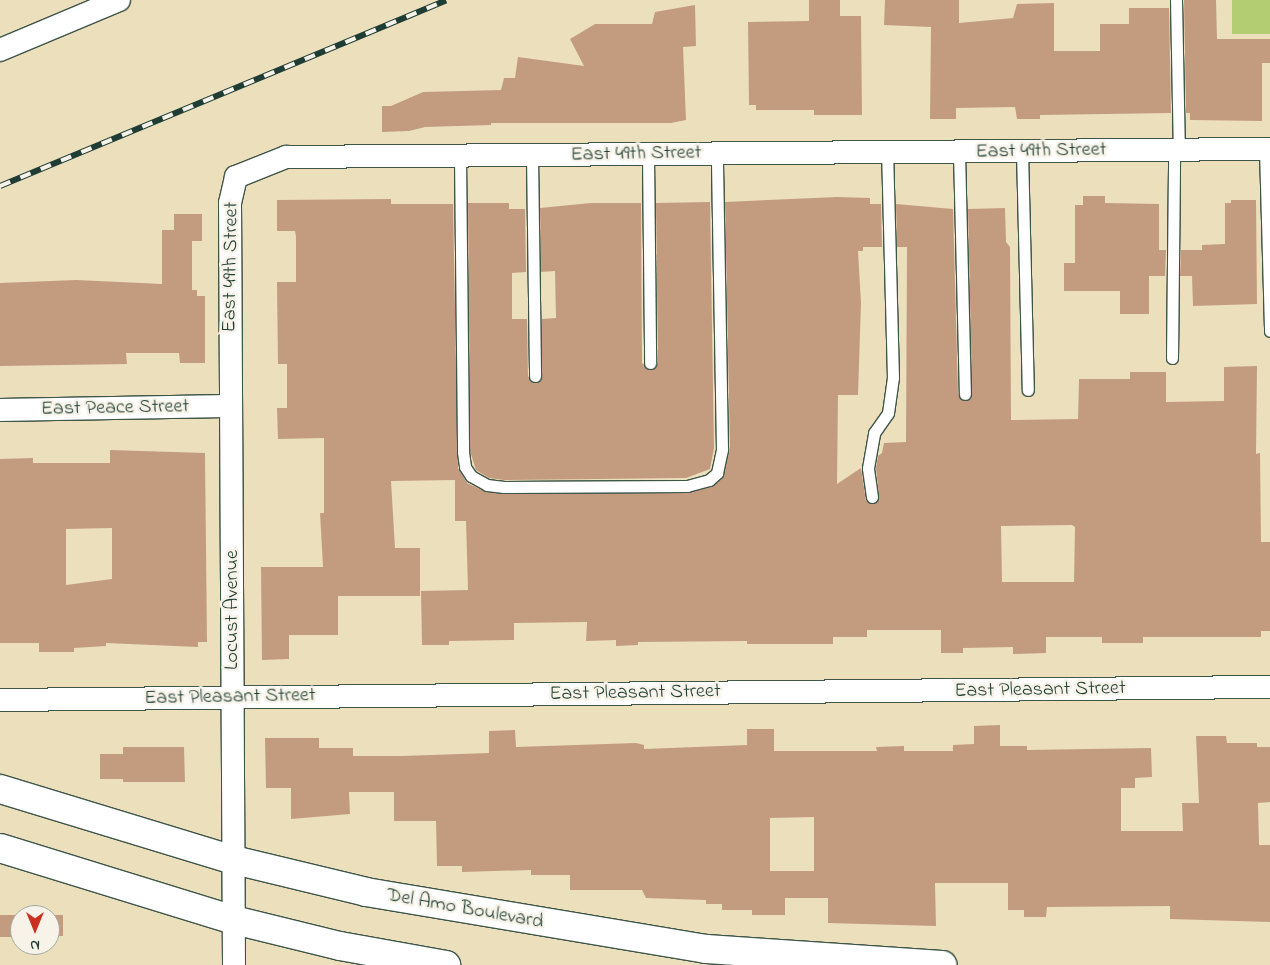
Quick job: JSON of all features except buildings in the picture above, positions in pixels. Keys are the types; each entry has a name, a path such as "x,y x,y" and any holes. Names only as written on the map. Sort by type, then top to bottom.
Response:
{"main road":[{"name":"Del Amo Boulevard","path":"0,789 234,860 366,892 706,949 942,965"},
{"path":"0,848 234,920 340,946 446,965"}],"street":[{"path":"0,50 119,0"},
{"name":"East 49th Street","path":"230,406 230,203 236,177 286,157 1267,149"},
{"name":"East Peace Street","path":"0,410 230,406"},
{"name":"Locust Avenue","path":"230,406 234,965"},
{"name":"East Pleasant Street","path":"0,700 1270,687"}],"lane":[{"path":"1172,358 1177,150 1176,0"},
{"path":"1267,149 1270,330"},
{"path":"1022,151 1028,390"},
{"path":"872,497 868,468 874,433 888,413 893,378 887,152"},
{"path":"959,152 965,394"},
{"path":"648,154 650,363"},
{"path":"460,156 463,452 465,467 471,476 487,485 504,487 687,486 709,480 717,473 722,449 717,154"},
{"path":"532,156 535,376"}],"green space":[{"path":"1232,0 1270,0 1270,34 1232,34"}],"railway":[{"path":"0,186 446,0"}]}
